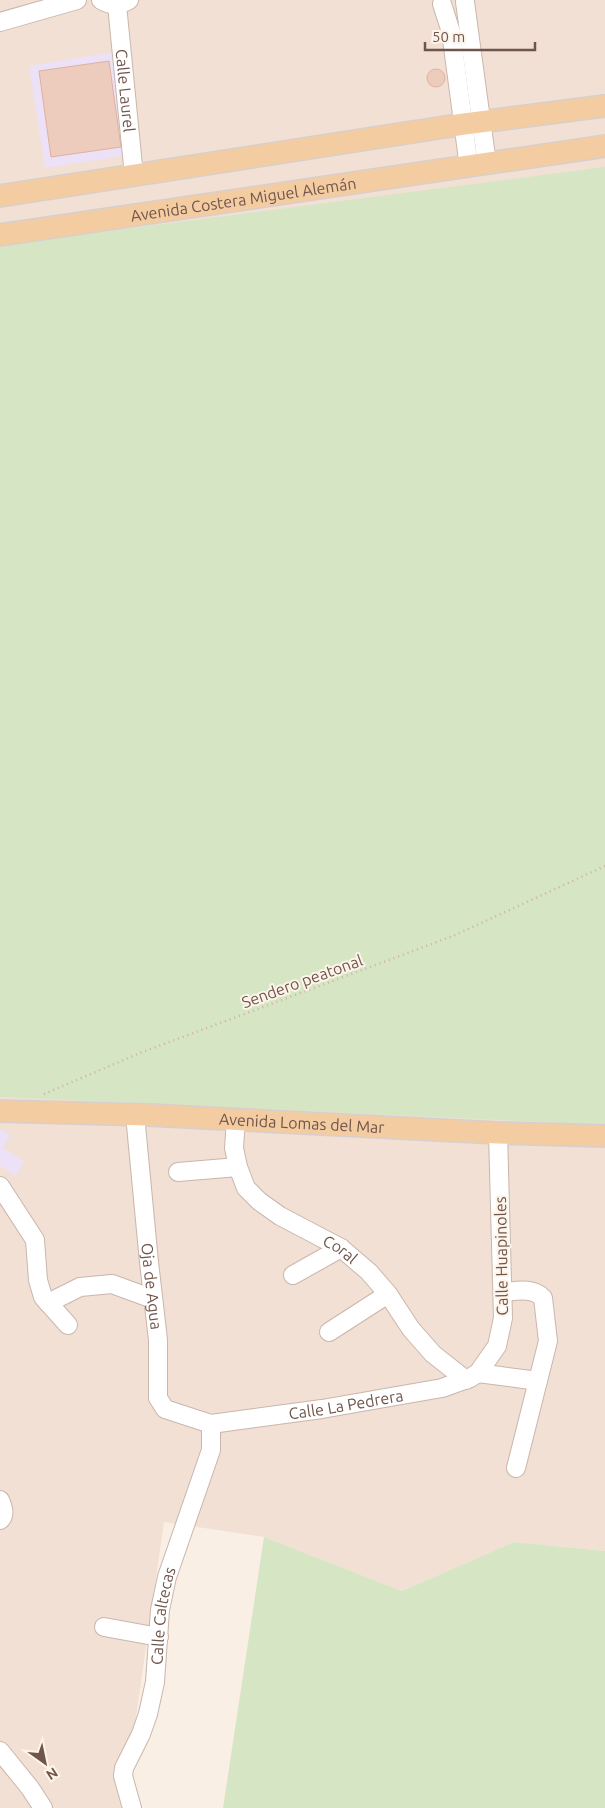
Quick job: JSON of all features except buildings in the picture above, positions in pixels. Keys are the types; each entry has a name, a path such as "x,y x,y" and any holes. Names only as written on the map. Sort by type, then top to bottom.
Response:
{"main road":[{"path":"0,196 472,124 605,106"},
{"name":"Avenida Costera Miguel Alemán","path":"0,235 605,146"},
{"name":"Avenida Lomas del Mar","path":"0,1111 236,1119 498,1133 605,1136"}],"street":[{"path":"0,22 77,0"},
{"path":"100,0 109,4 123,3"},
{"path":"438,2 458,5 466,1 472,124"},
{"path":"438,2 451,32 472,124 478,165"},
{"name":"Calle Laurel","path":"123,3 134,176"},
{"name":"Oja de Agua","path":"134,1115 158,1340 158,1398 165,1409 211,1424"},
{"name":"Coral","path":"236,1119 234,1148 238,1167 246,1188 259,1201 280,1216 341,1248 369,1272 388,1294 411,1329 433,1354 472,1376"},
{"name":"Calle Huapinoles","path":"472,1376 497,1346 503,1318 498,1133"},
{"path":"178,1172 238,1167"},
{"path":"0,1186 35,1240 38,1280 43,1297 68,1324"},
{"path":"293,1275 341,1248"},
{"path":"48,1303 80,1287 112,1284 153,1299"},
{"path":"502,1292 533,1291 539,1293 543,1298 548,1341 516,1468"},
{"path":"328,1332 388,1294"},
{"path":"472,1376 538,1381"},
{"name":"Calle La Pedrera","path":"211,1424 322,1409 442,1388 472,1376"},
{"name":"Calle Caltecas","path":"132,1808 123,1776 124,1768 141,1734 148,1714 155,1682 160,1610 167,1577 211,1450 211,1424"},
{"path":"0,1500 4,1507 0,1520"},
{"path":"104,1627 159,1637"},
{"path":"0,1750 43,1808"}],"path":[{"name":"Sendero peatonal","path":"40,1096 140,1053 454,936 605,866"}],"shaded area":[{"path":"0,0 605,0 605,1551 514,1542 402,1591 264,1537 164,1522 123,1808 0,1808"},
{"path":"113,52 129,155 45,168 29,66"},
{"path":"0,1129 11,1135 3,1148 24,1161 16,1176 0,1166"}],"green space":[{"path":"605,167 605,1125 0,1097 0,245"},
{"path":"264,1537 402,1591 514,1542 605,1551 605,1808 223,1808"}]}
